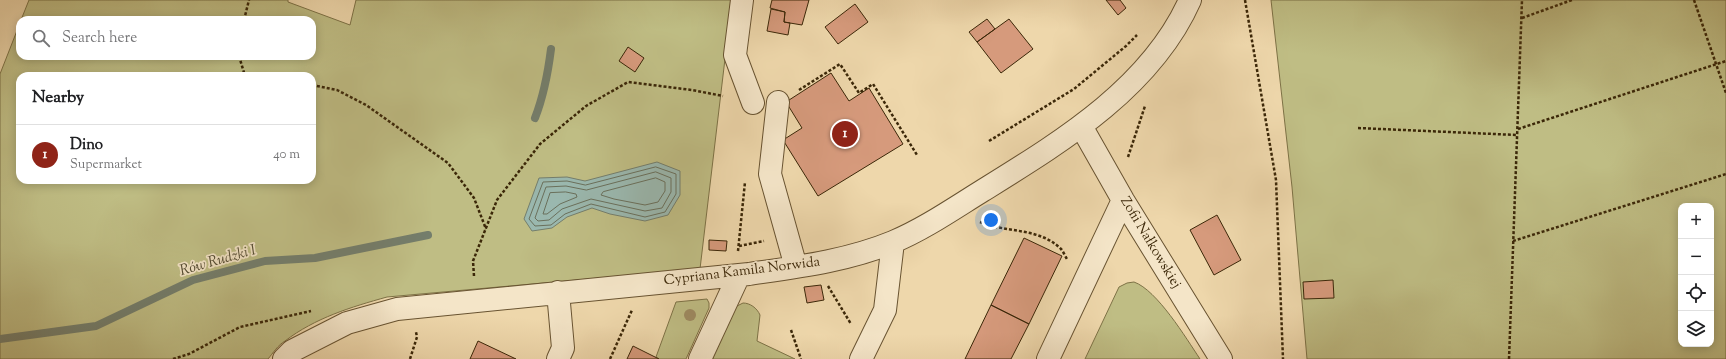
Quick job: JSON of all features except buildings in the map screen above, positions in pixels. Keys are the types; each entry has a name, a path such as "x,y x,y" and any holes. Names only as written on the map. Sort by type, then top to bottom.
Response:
{"street":[{"path":"742,0 735,55 753,103"},
{"name":"Cypriana Kamila Norwida","path":"284,359 292,351 347,322 397,309 739,275 796,267 852,256 893,242 934,221 1014,171 1081,126 1130,85 1159,53 1181,20 1190,0"},
{"path":"778,102 770,174 796,267"},
{"name":"Zofii Nałkowskiej","path":"1081,126 1123,200 1221,359"},
{"path":"1048,359 1123,200"},
{"path":"862,358 885,310 893,242"},
{"path":"700,359 739,275"},
{"path":"558,292 563,348 558,359"}],"path":[{"path":"245,16 249,0"},
{"path":"1245,0 1276,180 1283,359"},
{"path":"1509,359 1522,0"},
{"path":"1522,18 1572,0"},
{"path":"1694,0 1726,93"},
{"path":"989,140 1074,89 1126,46 1140,32"},
{"path":"240,60 244,72"},
{"path":"1518,129 1726,61"},
{"path":"778,102 840,64 858,93 873,84 917,155"},
{"path":"477,300 473,261 497,200 540,144 586,106 628,82 692,90 753,103"},
{"path":"316,86 336,90 366,105 448,163 474,198 486,228"},
{"path":"1110,177 1126,161 1147,100"},
{"path":"1358,128 1517,135"},
{"path":"1513,241 1726,174"},
{"path":"978,221 989,226 1026,232 1045,239 1061,249 1067,260"},
{"path":"739,246 767,241"},
{"path":"827,284 853,329 862,358"},
{"path":"610,359 633,308"},
{"path":"791,330 801,359"},
{"path":"410,359 417,337"}],"shaded area":[{"path":"29,0 288,0 288,2 350,25 356,0 732,0 700,269 387,297 347,309 309,326 282,343 268,359 0,359 0,74 16,33 16,60 316,60 316,16 23,16"},
{"path":"1271,0 1726,0 1726,359 1307,359 1292,187"},
{"path":"1134,282 1152,294 1161,304 1200,359 1085,359 1119,287 1127,283"},
{"path":"707,299 709,308 686,359 659,359 656,357 676,302"},
{"path":"743,303 753,306 760,315 757,341 795,359 713,359 711,355 733,308"}],"water":[{"path":"657,162 680,171 680,195 668,215 645,221 610,214 592,208 567,217 552,228 532,231 524,219 539,178 567,177 585,181"}],"waterway":[{"path":"535,118 545,84 551,49"},
{"name":"Rów Rudzki I","path":"0,339 96,326 193,280 265,261 315,258 428,235"}],"place":[{"name":"Dino","path":"845,134"}]}
